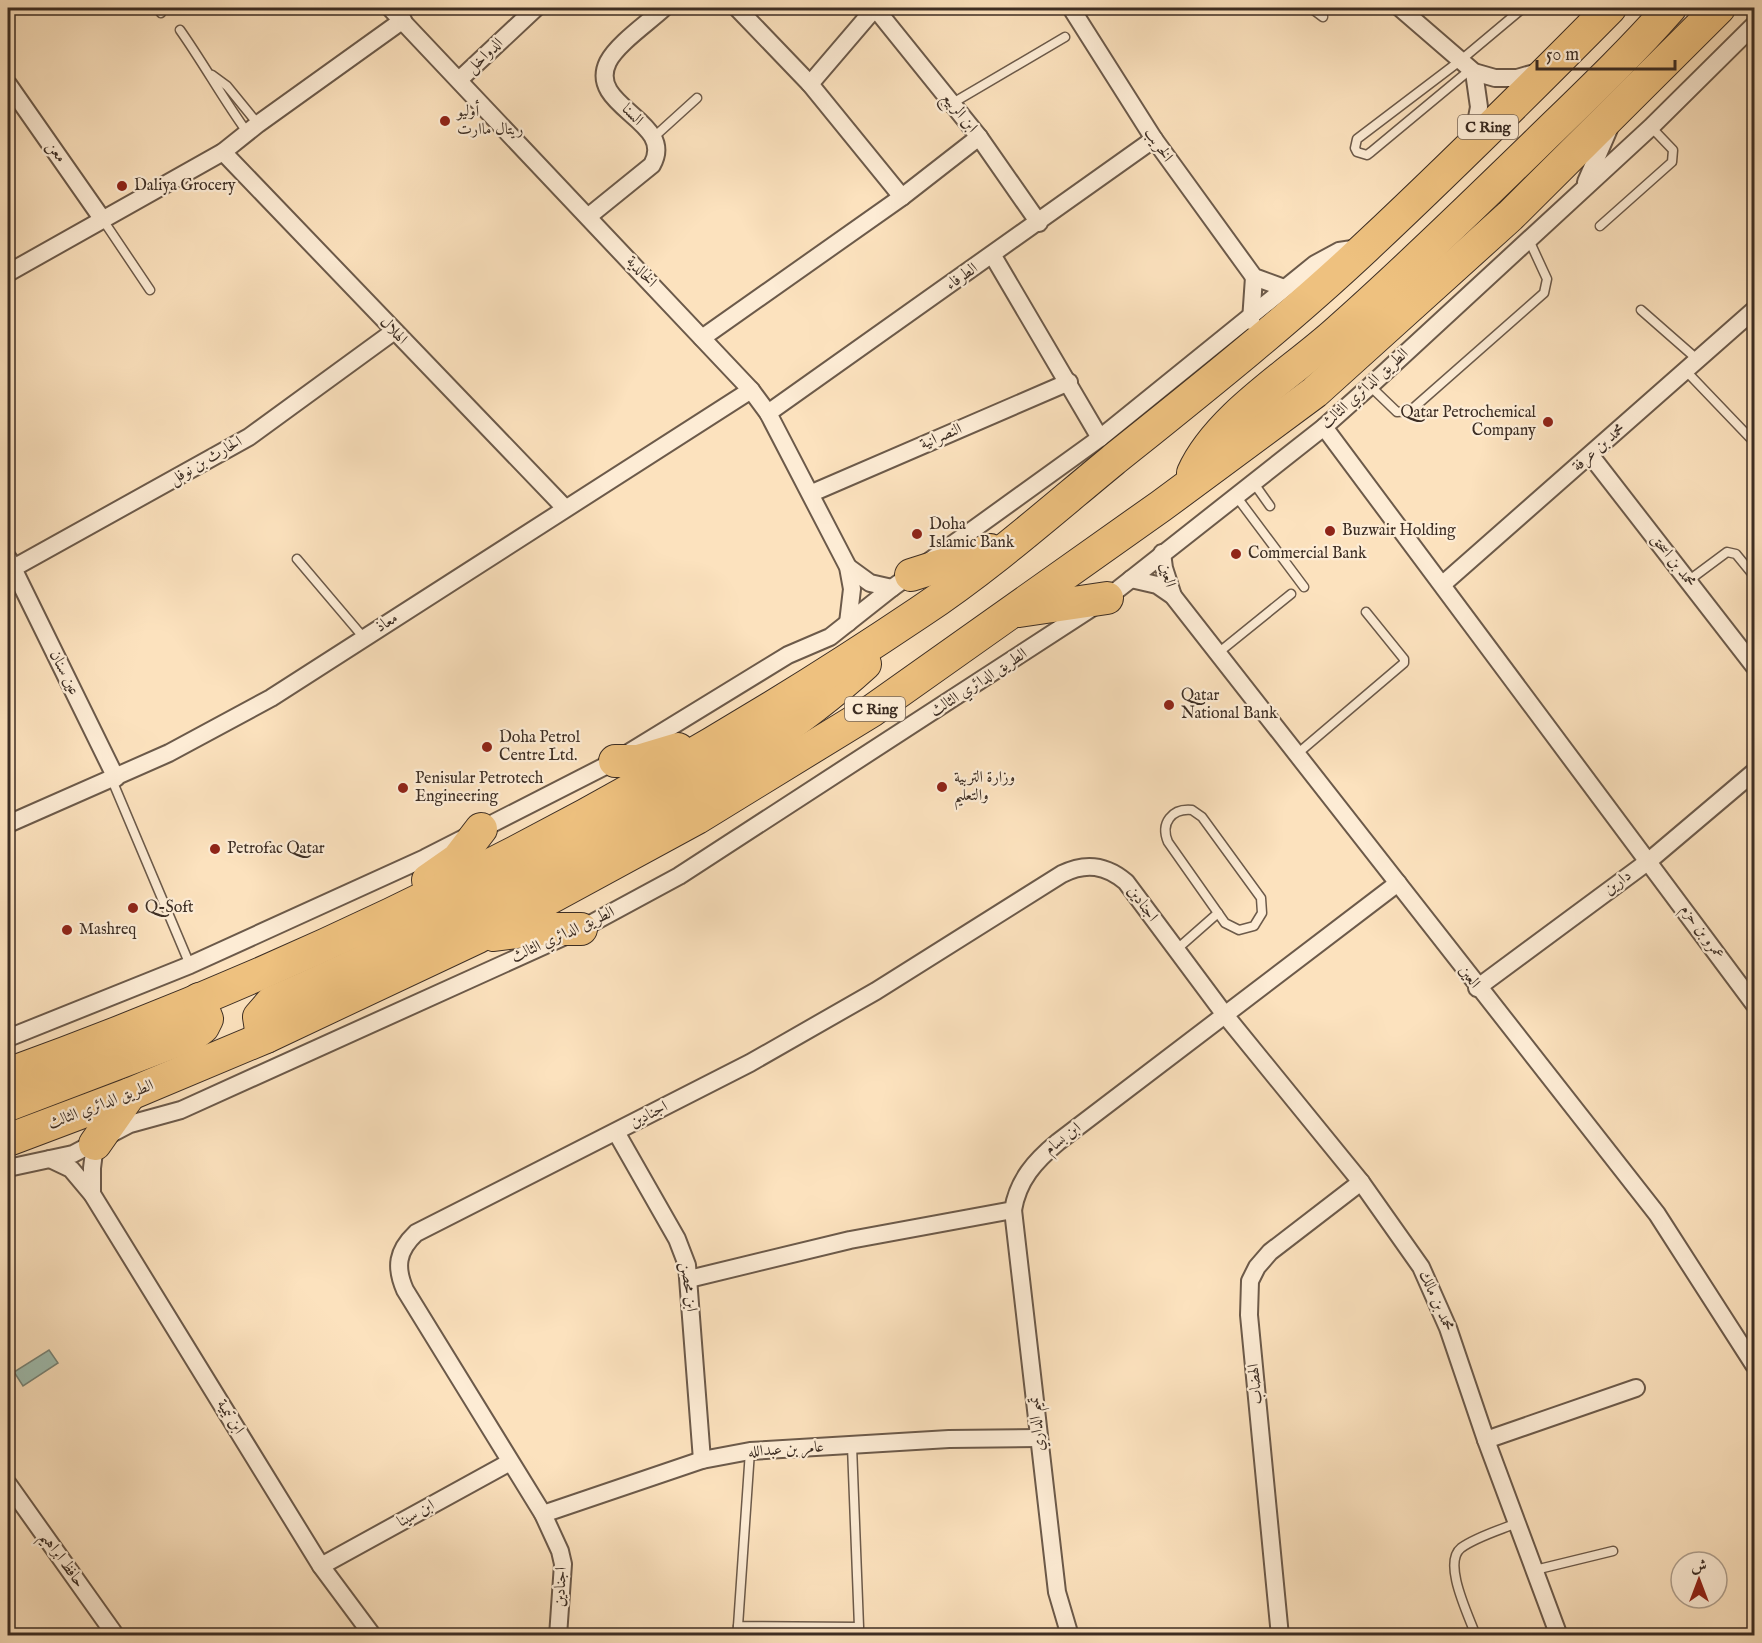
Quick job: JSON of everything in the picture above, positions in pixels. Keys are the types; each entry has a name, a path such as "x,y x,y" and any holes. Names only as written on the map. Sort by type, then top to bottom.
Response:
{"highway":[{"name":"C Ring","path":"8,1074 114,1036 380,921 586,817 727,733 923,611 1011,544 1247,352 1366,247 1610,8"},
{"path":"1188,485 1202,455 1223,429 1336,334 1423,254 1635,48 1670,8"},
{"name":"الطريق الدائري الثالث","path":"8,1140 130,1094 266,1037 478,937 697,818 873,710 1315,392 1510,216 1719,8"},
{"path":"902,582 1011,544"},
{"path":"1012,612 1119,588"},
{"path":"266,1037 261,1030 259,1017 272,1003 436,927 623,827 768,743 833,693 923,611"},
{"path":"615,761 650,759 727,733"},
{"path":"380,921 408,895 458,859 481,829"},
{"path":"478,937 541,929 581,929"},
{"path":"8,1105 194,1034 203,1027 207,1019 199,999"},
{"path":"95,1144 130,1094"}],"street":[{"name":"الخالدية","path":"390,8 751,390 768,413 812,493 848,567 852,589 848,623"},
{"name":"الدواخل","path":"459,80 536,8"},
{"name":"السنا","path":"589,216 652,165 658,149 654,137 610,93 605,74 612,56 664,8"},
{"path":"737,8 810,84 902,197"},
{"path":"810,84 875,8"},
{"name":"ابن الربيع","path":"875,8 979,137 1039,222"},
{"name":"الخريب","path":"1071,8 1154,139 1254,277"},
{"path":"1400,8 1469,67 1495,78 1517,78 1539,72 1558,61"},
{"path":"8,273 223,152 403,20"},
{"name":"الطريق الدائري الثالث","path":"8,1168 74,1154 130,1124 181,1110 249,1081 339,1037 581,929 680,876 757,828 1119,588 1324,427 1651,127 1755,25"},
{"path":"1469,67 1479,107 1472,142"},
{"name":"معن","path":"8,84 103,220"},
{"path":"1583,189 1616,113"},
{"path":"702,338 902,197 979,137"},
{"name":"الطرفاء","path":"768,413 993,256 1154,139"},
{"name":"الهلال","path":"223,152 393,332 565,508"},
{"path":"8,1038 190,965 425,858 615,761 788,656 830,637 1100,438 1284,288 1326,257 1339,251 1366,247"},
{"path":"993,256 1100,438"},
{"path":"1247,352 1254,277 1284,288"},
{"name":"محمد بن عرفة","path":"1443,584 1755,310"},
{"name":"الحارث بن نوفل","path":"9,566 249,436 393,332"},
{"name":"النصرانية","path":"812,493 1069,382"},
{"name":"معاذ","path":"8,824 114,779 221,727 751,390"},
{"path":"1324,427 1650,860"},
{"name":"محمد بن اسحق","path":"1591,456 1755,666"},
{"name":"العين","path":"1162,553 1173,596"},
{"name":"عين سنان","path":"9,566 114,779"},
{"path":"848,567 870,583 902,582"},
{"name":"العين","path":"1119,588 1158,585 1173,596 1398,883 1477,988 1657,1214 1755,1365"},
{"name":"دارين","path":"1477,988 1650,860 1755,772"},
{"name":"عمرو بن حزم","path":"1650,860 1755,1004"},
{"name":"اجنادين","path":"558,1635 563,1564 560,1551 543,1514 405,1290 398,1267 399,1254 416,1233 750,1063 843,1011 1072,869 1095,866 1117,874 1126,882 1225,1015"},
{"name":"ابن بسام","path":"1013,1210 1016,1193 1037,1159 1398,883"},
{"name":"محمد بن مالك","path":"1225,1015 1361,1182 1421,1267 1448,1328 1486,1440 1559,1635"},
{"name":"ابن محصن","path":"616,1132 677,1239 689,1279 702,1460"},
{"path":"93,1194 92,1168 95,1144"},
{"name":"ابن تيمية","path":"50,1159 71,1169 93,1194 321,1566 373,1635"},
{"name":"الهضاب","path":"1280,1635 1248,1315 1250,1281 1270,1252 1361,1182"},
{"path":"689,1279 850,1240 1013,1210"},
{"name":"تميم الداري","path":"1013,1210 1057,1592 1070,1635"},
{"path":"1486,1440 1636,1388"},
{"name":"عامر بن عبدالله","path":"543,1514 702,1460 750,1451 1039,1438"},
{"name":"ابن سينا","path":"321,1566 510,1462"},
{"name":"حافظ ابراهيم","path":"8,1484 116,1635"}],"lane":[{"path":"1311,8 1323,17"},
{"path":"1469,67 1357,139 1354,143 1357,153 1367,155 1371,152 1469,67 1523,8"},
{"path":"180,30 212,75 223,98 253,128"},
{"path":"951,104 1065,37"},
{"path":"212,75 226,86 253,128"},
{"path":"654,137 697,98"},
{"path":"1599,226 1672,162 1673,150 1651,127"},
{"path":"103,220 150,290"},
{"path":"1370,386 1394,410 1406,413 1540,296 1546,289 1547,279 1529,240"},
{"path":"1641,310 1692,365 1755,442"},
{"path":"1253,482 1270,506"},
{"path":"1236,495 1304,587"},
{"path":"1688,581 1727,552 1736,554 1755,576"},
{"path":"297,559 364,638"},
{"path":"1218,653 1291,594"},
{"path":"1297,754 1404,663 1404,659 1366,612"},
{"path":"114,779 190,965"},
{"path":"1192,810 1202,817 1261,898 1263,906 1259,921 1247,929 1232,927 1218,913 1165,836 1166,824 1179,811 1192,810"},
{"path":"1176,950 1218,913"},
{"path":"750,1451 737,1631 859,1631 852,1446"},
{"path":"1476,1635 1454,1573 1453,1559 1461,1548 1517,1523"},
{"path":"1535,1570 1613,1551"}],"shaded area":[{"path":"49,1350 58,1363 23,1386 14,1372"}],"place":[{"name":"أوليو ريتال ماارت","path":"445,121"},
{"name":"Daliya Grocery","path":"122,186"},
{"name":"Qatar Petrochemical Company","path":"1548,422"},
{"name":"Buzwair Holding","path":"1330,531"},
{"name":"Doha Islamic Bank","path":"917,534"},
{"name":"Commercial Bank","path":"1236,554"},
{"name":"Qatar National Bank","path":"1169,705"},
{"name":"Doha Petrol Centre Ltd.","path":"487,747"},
{"name":"وزارة التربية والتعليم","path":"942,787"},
{"name":"Penisular Petrotech Engineering","path":"403,788"},
{"name":"Petrofac Qatar","path":"215,849"},
{"name":"Q-Soft","path":"133,908"},
{"name":"Mashreq","path":"67,930"}]}
